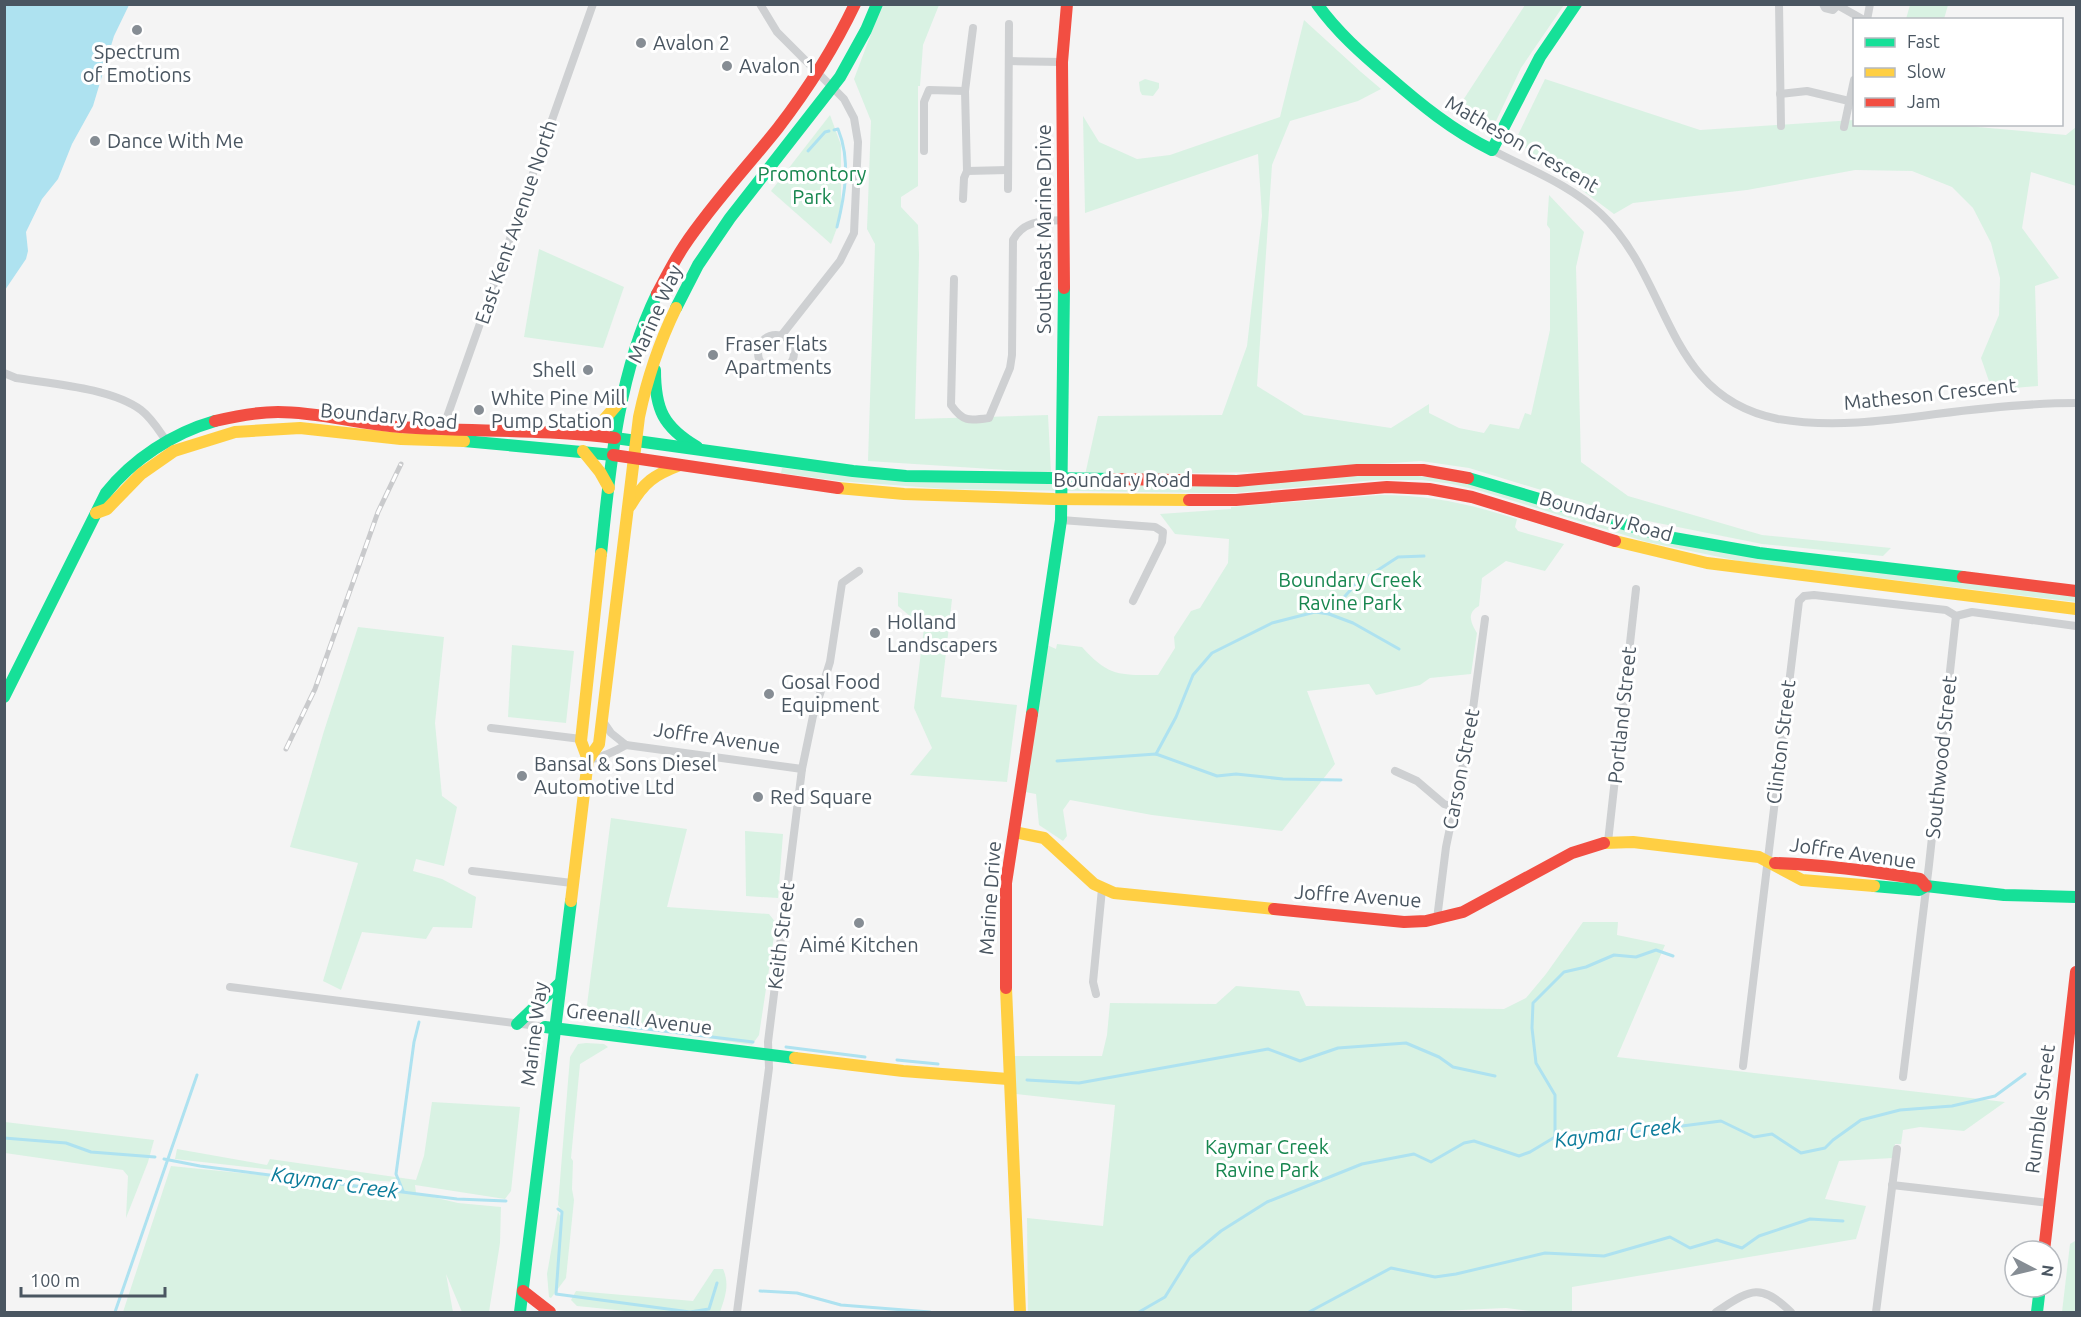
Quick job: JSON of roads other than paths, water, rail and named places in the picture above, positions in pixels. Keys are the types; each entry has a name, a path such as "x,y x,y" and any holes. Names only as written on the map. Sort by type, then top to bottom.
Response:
{"main road":[{"name":"Marine Way","path":"520,1312 550,1028 560,983 588,760 581,739 609,488 621,400 632,357 657,292 678,255 706,214 765,144 829,56 855,4"},
{"name":"Marine Way","path":"588,760 599,744 642,399 666,329 698,265 746,196 832,88 866,30 877,4"},
{"name":"Southeast Marine Drive","path":"1063,454 1062,62 1067,4"},
{"name":"Matheson Crescent","path":"1317,4 1333,26 1437,119 1492,150"},
{"path":"1492,150 1545,49 1561,22 1576,4"},
{"path":"655,361 654,387 658,406 664,419 680,438 707,452"},
{"path":"577,433 602,422 621,400"},
{"name":"Boundary Road","path":"4,697 96,513 98,504 126,471 166,441 200,426 258,413 300,414 682,464 854,490 953,497 1236,500 1387,487 1429,489 1472,497 1632,546 1707,564 2076,609"},
{"name":"Boundary Road","path":"96,513 107,509 141,474 174,451 235,432 300,428 401,439 517,429 577,433 886,475 1237,481 1357,470 1423,470 1476,479 1668,537 1759,553 2076,591"},
{"path":"583,451 600,472 609,488"},
{"name":"Marine Drive","path":"1020,1312 1008,1078 1006,883 1062,514 1063,454"},
{"path":"626,513 641,486 655,475 682,464"},
{"name":"Joffre Avenue","path":"1014,832 1044,838 1102,889 1128,895 1404,922 1437,919 1463,912 1572,853 1608,842 1634,842 1759,857 1802,880 1907,890 1919,890 1926,886 2004,895 2076,897"},
{"name":"Rumble Street","path":"2045,1239 2076,972"},
{"path":"517,1024 560,983"},
{"name":"Greenall Avenue","path":"550,1028 903,1071 1008,1078"},
{"path":"523,1291 550,1312"}],"street":[{"name":"East Kent Avenue North","path":"442,434 592,4"},
{"path":"760,4 777,32 844,99 854,118 858,142 854,232 840,261 782,336"},
{"path":"1779,4 1781,126"},
{"path":"1823,4 1826,8 1833,10 1839,5 1862,18"},
{"path":"1008,189 1009,24"},
{"path":"963,199 964,178 967,171 965,91 973,28"},
{"path":"1010,61 1062,62"},
{"path":"1844,127 1853,84"},
{"path":"924,151 924,102 929,90 965,91"},
{"path":"1780,94 1808,91 1849,101"},
{"name":"Matheson Crescent","path":"1492,150 1560,186 1601,214 1632,254 1682,351 1695,370 1719,394 1749,411 1798,421 1865,423 1997,406 2076,403"},
{"path":"967,171 1008,170"},
{"path":"954,279 951,405 958,416 969,421 988,418 1010,368 1012,355 1013,240 1018,231 1034,222 1064,220"},
{"path":"770,336 782,336 791,343 792,361 784,369 772,371 766,369 759,360 759,348 770,336"},
{"path":"4,373 16,378 106,394 126,401 142,411 174,451"},
{"path":"1062,514 1155,527 1161,530 1164,534 1162,542 1133,601"},
{"name":"Keith Street","path":"737,1312 769,1068 769,1033 802,770 813,716 830,662 842,583 859,571"},
{"name":"Portland Street","path":"1608,842 1636,589"},
{"name":"Clinton Street","path":"1743,1066 1770,861 1797,607 1801,598 1814,595 1948,611 1956,616"},
{"path":"1956,616 1972,612 2076,626"},
{"name":"Southwood Street","path":"1903,1077 1956,616"},
{"name":"Carson Street","path":"1437,919 1453,807 1470,731 1485,618"},
{"name":"Joffre Avenue","path":"602,719 611,733 626,745 802,770"},
{"path":"491,728 581,739"},
{"name":"Joffre Avenue","path":"588,760 604,757 626,745"},
{"path":"1395,771 1417,781 1444,804 1453,807"},
{"path":"472,871 573,883"},
{"path":"1096,994 1093,981 1102,889"},
{"name":"Greenall Avenue","path":"230,987 550,1028"},
{"path":"1876,1312 1897,1149"},
{"path":"1892,1185 2049,1203"},
{"path":"1716,1312 1743,1294 1754,1292 1772,1296 1791,1312"}],"water":[{"path":"5,4 129,5 114,36 93,106 72,144 58,179 42,199 26,232 28,251 26,259 5,290"}],"waterway":[{"path":"834,130 838,129 846,165 837,227"},
{"path":"808,151 825,132 829,131"},
{"path":"1329,614 1355,585 1398,557 1424,556"},
{"path":"1156,754 1176,717 1193,675 1212,653 1272,623 1315,612 1329,614 1353,623 1399,649"},
{"path":"1057,761 1156,754 1217,776 1236,774 1283,779 1341,780"},
{"path":"1555,1137 1555,1095 1536,1063 1532,1028 1533,1003 1564,972 1586,967 1614,955 1636,957 1656,950 1673,956"},
{"path":"584,1017 622,1026 753,1042"},
{"path":"403,1191 396,1174 414,1042 419,1022"},
{"path":"1027,1080 1079,1083 1268,1049 1300,1061 1338,1048 1406,1043 1439,1057 1453,1067 1495,1076"},
{"path":"786,1047 865,1057"},
{"path":"897,1060 938,1064"},
{"name":"Kaymar Creek","path":"1139,1312 1165,1297 1190,1257 1221,1231 1267,1202 1362,1164 1414,1154 1431,1162 1464,1143 1474,1141 1519,1156 1555,1137 1586,1132 1598,1134 1621,1128 1635,1132 1721,1121 1754,1137 1772,1134 1801,1153 1825,1148 1861,1120 1900,1110 1952,1106 1995,1096 2025,1074"},
{"path":"115,1312 197,1075"},
{"name":"Kaymar Creek","path":"4,1138 66,1143 91,1152 155,1157"},
{"name":"Kaymar Creek","path":"164,1159 200,1166 457,1199 506,1201"},
{"name":"Kaymar Creek","path":"558,1209 562,1212 556,1294 690,1312 709,1309 717,1283"},
{"path":"1309,1312 1391,1268 1435,1277 1545,1253 1604,1256 1670,1237 1690,1248 1717,1240 1742,1248 1759,1236 1810,1219 1843,1221"},
{"name":"Kaymar Creek","path":"760,1291 797,1293 841,1305 930,1312"}],"railway":[{"path":"286,749 315,689 378,512 401,464"}],"place":[{"name":"Spectrum of Emotions","path":"137,30"},
{"name":"Avalon 2","path":"641,43"},
{"name":"Avalon 1","path":"727,66"},
{"name":"Dance With Me","path":"95,141"},
{"name":"Fraser Flats Apartments","path":"713,355"},
{"name":"Shell","path":"588,370"},
{"name":"White Pine Mill Pump Station","path":"479,410"},
{"name":"Holland Landscapers","path":"875,633"},
{"name":"Gosal Food Equipment","path":"769,694"},
{"name":"Bansal & Sons Diesel Automotive Ltd","path":"522,776"},
{"name":"Red Square","path":"758,797"},
{"name":"Aimé Kitchen","path":"859,923"}],"park label":[{"name":"Promontory Park","path":"812,186"},
{"name":"Boundary Creek Ravine Park","path":"1350,592"},
{"name":"Kaymar Creek Ravine Park","path":"1267,1158"}]}
